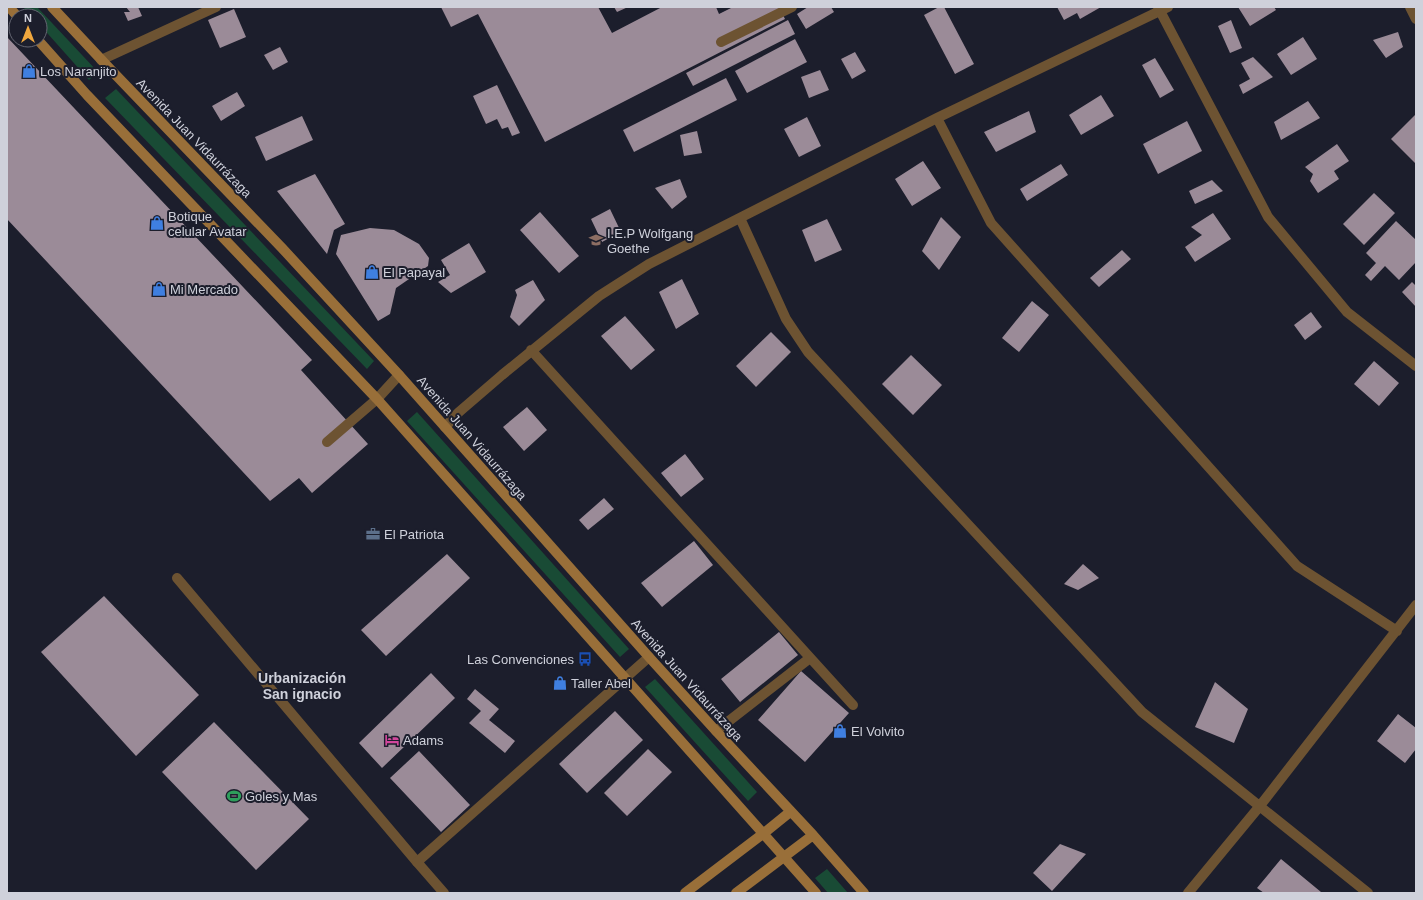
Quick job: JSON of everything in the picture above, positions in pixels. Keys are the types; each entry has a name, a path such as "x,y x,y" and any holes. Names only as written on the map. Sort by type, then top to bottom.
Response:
{"main road":[{"name":"Avenida Juan Vidaurrázaga","path":"52,7 282,248 399,374 716,732 813,835 864,893"},
{"path":"45,48 87,95 377,399 816,893"},
{"path":"685,893 790,812"},
{"path":"736,893 813,835"}],"street":[{"path":"101,60 216,7"},
{"path":"721,42 792,7"},
{"path":"1410,7 1416,20"},
{"path":"445,427 458,412 598,296 649,264 937,118 1162,8 1268,217 1347,312 1416,366"},
{"path":"937,118 991,223 1297,566 1396,631"},
{"path":"740,218 786,319 808,352 1142,712 1368,893"},
{"path":"531,350 853,705"},
{"path":"327,442 377,399 399,374"},
{"path":"177,578 444,893"},
{"path":"1188,893 1259,807 1416,605"},
{"path":"417,862 649,656"},
{"path":"716,732 810,658"}],"green space":[{"path":"23,7 38,8 24,8"},
{"path":"48,19 98,72 89,80 48,34"},
{"path":"116,89 374,361 367,369 105,98"},
{"path":"417,412 629,649 620,657 407,421"},
{"path":"655,679 757,792 748,801 645,687"},
{"path":"827,869 848,893 828,893 815,878"}],"building":[{"path":"126,7 138,7 142,16 128,21 124,12 130,12"},
{"path":"441,7 598,7 612,33 662,7 716,7 719,14 733,7 779,7 785,19 545,142 478,14 451,27"},
{"path":"614,7 628,7 617,12"},
{"path":"808,7 831,7 834,12 806,29 797,14"},
{"path":"939,7 944,7 974,64 955,74 924,15"},
{"path":"1057,7 1101,7 1080,19 1077,13 1064,20"},
{"path":"1238,7 1274,7 1276,10 1250,26"},
{"path":"234,9 246,37 220,48 208,20"},
{"path":"788,20 795,34 693,86 686,73"},
{"path":"1231,20 1242,48 1230,53 1218,26"},
{"path":"1398,32 1403,47 1386,58 1373,40"},
{"name":"Mi Mercado","path":"7,37 8,48 17,48 312,360 301,370 368,444 312,493 299,478 270,501 7,219"},
{"path":"1303,37 1317,59 1291,75 1277,54"},
{"path":"795,39 807,62 747,93 735,71"},
{"path":"280,47 288,62 273,70 264,55"},
{"path":"855,52 866,71 852,79 841,59"},
{"path":"1253,57 1273,77 1243,94 1239,85 1250,79 1241,63"},
{"path":"1155,58 1174,90 1160,98 1142,65"},
{"path":"820,70 829,90 809,98 801,77"},
{"path":"726,78 737,100 634,152 623,130"},
{"path":"497,85 520,133 512,136 508,127 502,129 497,119 486,124 473,96"},
{"path":"237,92 245,106 221,121 212,106"},
{"path":"1101,95 1114,116 1081,135 1069,115"},
{"path":"1308,101 1320,118 1281,140 1274,122"},
{"path":"1029,111 1036,132 996,152 984,132"},
{"path":"1416,114 1416,162 1415,163 1391,139"},
{"path":"302,116 313,140 266,161 255,137"},
{"path":"807,117 821,146 799,157 784,129"},
{"path":"1187,121 1202,151 1158,174 1143,144"},
{"path":"697,131 702,153 684,156 680,135"},
{"path":"1337,144 1349,161 1334,171 1339,179 1318,193 1310,181 1313,174 1305,167"},
{"path":"923,161 941,188 912,206 895,179"},
{"path":"1061,164 1068,175 1027,201 1020,189"},
{"path":"315,174 345,224 334,230 327,254 277,191"},
{"path":"680,179 687,197 672,209 655,188"},
{"path":"1212,180 1223,191 1195,204 1189,191"},
{"path":"1374,193 1395,213 1364,245 1343,224"},
{"path":"610,209 621,232 602,242 591,219"},
{"path":"540,212 579,256 559,273 520,230"},
{"path":"1213,213 1231,239 1195,262 1185,247 1202,235 1191,227"},
{"path":"941,217 961,237 939,270 922,251"},
{"path":"827,219 842,250 815,262 802,230"},
{"path":"1396,221 1416,240 1416,262 1399,280 1385,266 1371,281 1365,275 1376,263 1366,253"},
{"path":"370,228 394,230 419,244 429,258 428,266 396,288 390,314 378,321 336,254 341,235"},
{"path":"469,243 486,272 451,293 438,282 450,275 441,260"},
{"path":"1122,250 1131,259 1099,287 1090,278"},
{"path":"682,279 699,314 676,329 659,292"},
{"path":"533,280 545,300 519,326 510,317 517,295 515,290"},
{"path":"1412,282 1416,286 1416,307 1402,292"},
{"path":"1032,301 1049,315 1019,352 1002,338"},
{"path":"1311,312 1322,327 1305,340 1294,325"},
{"path":"625,316 655,350 631,370 601,336"},
{"path":"771,332 791,352 756,387 736,366"},
{"path":"911,355 942,385 913,415 882,384"},
{"path":"1374,361 1399,383 1379,406 1354,384"},
{"path":"527,407 547,430 524,451 503,427"},
{"path":"685,454 704,479 681,497 661,473"},
{"path":"604,498 614,509 588,530 579,520"},
{"path":"694,541 713,565 662,607 641,583"},
{"path":"447,554 470,578 386,656 361,630"},
{"path":"1083,564 1099,578 1078,590 1064,584"},
{"path":"104,596 199,695 136,756 41,652"},
{"path":"779,632 798,655 740,702 721,679"},
{"path":"801,671 849,713 805,762 758,720"},
{"path":"431,673 455,698 382,768 359,743"},
{"path":"1215,682 1248,709 1234,743 1195,727"},
{"path":"475,689 499,709 489,720 515,741 505,753 469,723 481,711 467,699"},
{"path":"615,711 643,740 587,793 559,764"},
{"path":"1398,714 1416,728 1416,749 1405,763 1377,741"},
{"path":"214,722 309,819 256,870 162,772"},
{"path":"648,749 672,772 627,816 604,793"},
{"path":"419,751 470,805 441,832 390,778"},
{"path":"1060,844 1086,854 1052,891 1033,873"},
{"path":"1281,859 1321,892 1264,893 1257,888"}],"place":[{"name":"Los Naranjito","path":"29,71"},
{"name":"Botique celular Avatar","path":"157,223"},
{"name":"I.E.P Wolfgang Goethe","path":"596,240"},
{"name":"El Papayal","path":"372,272"},
{"name":"Mi Mercado","path":"159,289"},
{"name":"El Patriota","path":"373,534"},
{"name":"Las Convenciones","path":"585,659"},
{"name":"Taller Abel","path":"560,683"},
{"name":"El Volvito","path":"840,731"},
{"name":"Adams","path":"392,740"},
{"name":"Goles y Mas","path":"234,796"}],"district":[{"name":"Urbanización San ignacio","path":"302,686"}]}
